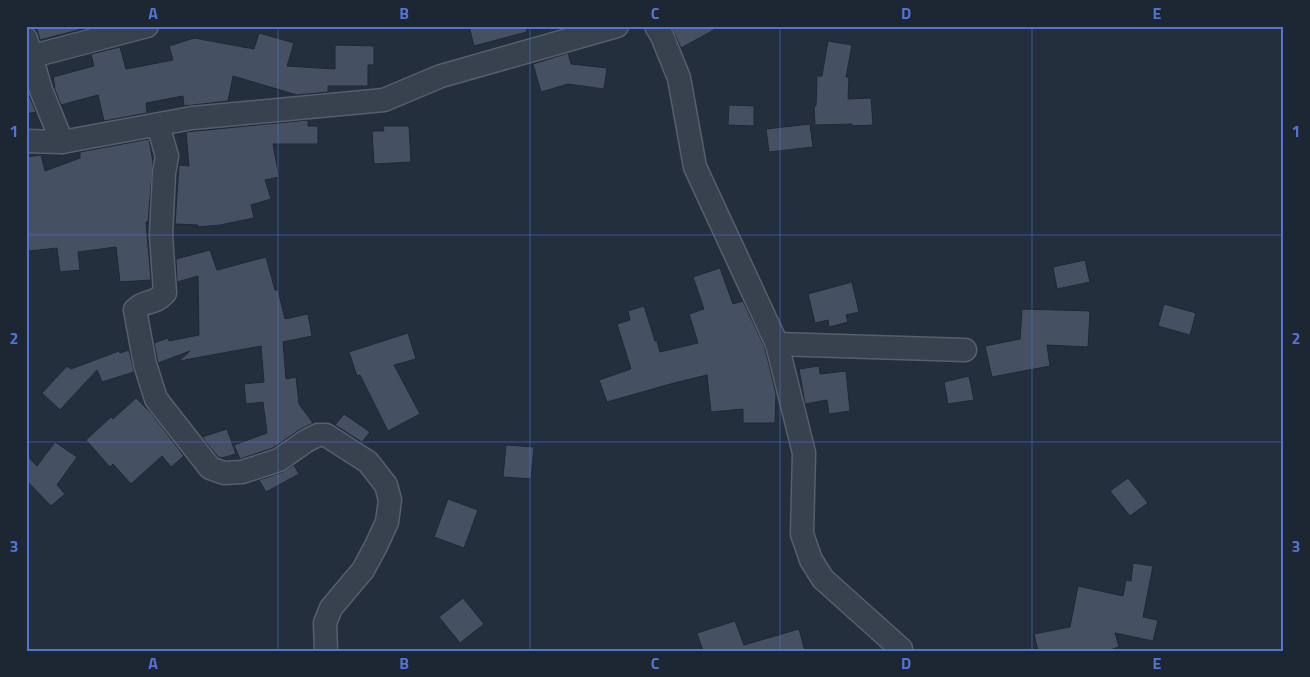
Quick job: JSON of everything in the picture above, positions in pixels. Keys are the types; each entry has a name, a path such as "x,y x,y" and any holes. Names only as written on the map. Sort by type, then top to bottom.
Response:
{"street":[{"path":"62,142 41,90 29,48 147,26"},
{"path":"26,140 62,142 192,118 384,100 441,76 617,26"},
{"path":"656,26 679,78 695,167 776,344 804,453 802,534 811,560 823,579 900,650"},
{"path":"158,125 167,156 164,174 161,235 164,293 157,301 140,305 135,310 145,364 156,399 210,468 224,473 242,472 279,460 306,441 326,435 368,462 386,485 390,500 387,522 363,570 331,608 325,623 326,651"},
{"path":"776,344 966,350"}],"building":[{"path":"36,26 94,26 40,40"},
{"path":"469,26 526,26 527,32 474,46"},
{"path":"671,26 721,26 681,48"},
{"path":"259,33 294,43 287,66 335,69 335,45 374,46 374,65 368,65 368,86 328,86 328,92 297,95 233,76 228,101 184,106 183,96 146,103 147,113 104,121 98,95 61,105 54,87 53,77 94,66 91,54 120,47 126,69 173,60 169,46 194,38 254,49"},
{"path":"828,41 852,45 846,77 849,77 848,99 871,98 873,125 815,125 814,106 816,106 817,76 822,76"},
{"path":"568,53 571,64 607,68 604,89 568,84 541,92 533,64"},
{"path":"26,93 28,93 36,112 26,114"},
{"path":"729,105 754,106 754,126 728,125"},
{"path":"308,120 308,126 318,126 318,144 273,144 279,177 265,180 271,199 251,205 254,218 220,225 198,227 198,225 175,224 179,165 189,166 186,132"},
{"path":"810,124 813,147 769,152 766,129"},
{"path":"383,126 409,126 411,162 374,164 372,131 384,131"},
{"path":"149,139 153,162 148,222 146,222 151,280 120,282 116,247 78,252 80,270 60,272 57,248 29,251 26,216 26,157 41,155 45,171 80,158 80,152"},
{"path":"210,250 217,270 266,257 275,290 278,290 285,319 308,314 312,336 283,342 286,379 296,377 299,404 313,423 273,448 240,459 234,445 267,433 263,402 246,404 244,384 264,382 261,346 179,361 190,351 158,363 154,343 168,338 169,341 199,335 198,276 177,282 176,259"},
{"path":"1085,260 1090,282 1057,289 1053,267"},
{"path":"720,268 733,304 743,301 765,348 776,394 775,423 743,423 743,409 711,412 707,375 607,402 599,380 631,369 617,324 630,320 628,311 644,306 660,352 698,343 689,314 704,309 693,277"},
{"path":"852,282 859,312 846,315 848,322 829,327 828,320 815,323 808,294"},
{"path":"1164,304 1196,313 1190,335 1158,326"},
{"path":"1022,309 1090,311 1088,347 1047,345 1050,366 992,377 985,346 1020,339"},
{"path":"408,333 416,359 394,365 420,414 388,431 360,375 357,376 349,352"},
{"path":"129,350 134,372 102,382 97,370 60,410 42,393 67,366 71,369 119,351 120,353"},
{"path":"819,366 820,374 846,371 850,411 829,414 827,400 805,404 799,369"},
{"path":"969,376 974,400 948,404 944,382"},
{"path":"136,398 151,413 184,456 171,467 162,456 131,484 113,464 110,467 86,440 111,417 113,419"},
{"path":"344,414 370,432 362,442 335,425"},
{"path":"227,429 236,454 222,458 218,457 202,437"},
{"path":"55,442 77,457 57,485 65,494 51,506 26,480 26,455 37,466"},
{"path":"506,445 534,447 531,479 503,477"},
{"path":"294,465 299,474 266,492 259,480 283,472"},
{"path":"1128,478 1148,503 1130,516 1110,491"},
{"path":"448,499 478,510 464,548 434,537"},
{"path":"1133,563 1153,566 1143,617 1158,620 1153,641 1115,633 1119,647 1107,651 1038,651 1034,634 1070,627 1078,586 1123,596 1126,580 1131,581"},
{"path":"463,598 484,624 460,643 439,617"},
{"path":"735,621 744,645 799,629 805,651 703,651 697,633"}]}
